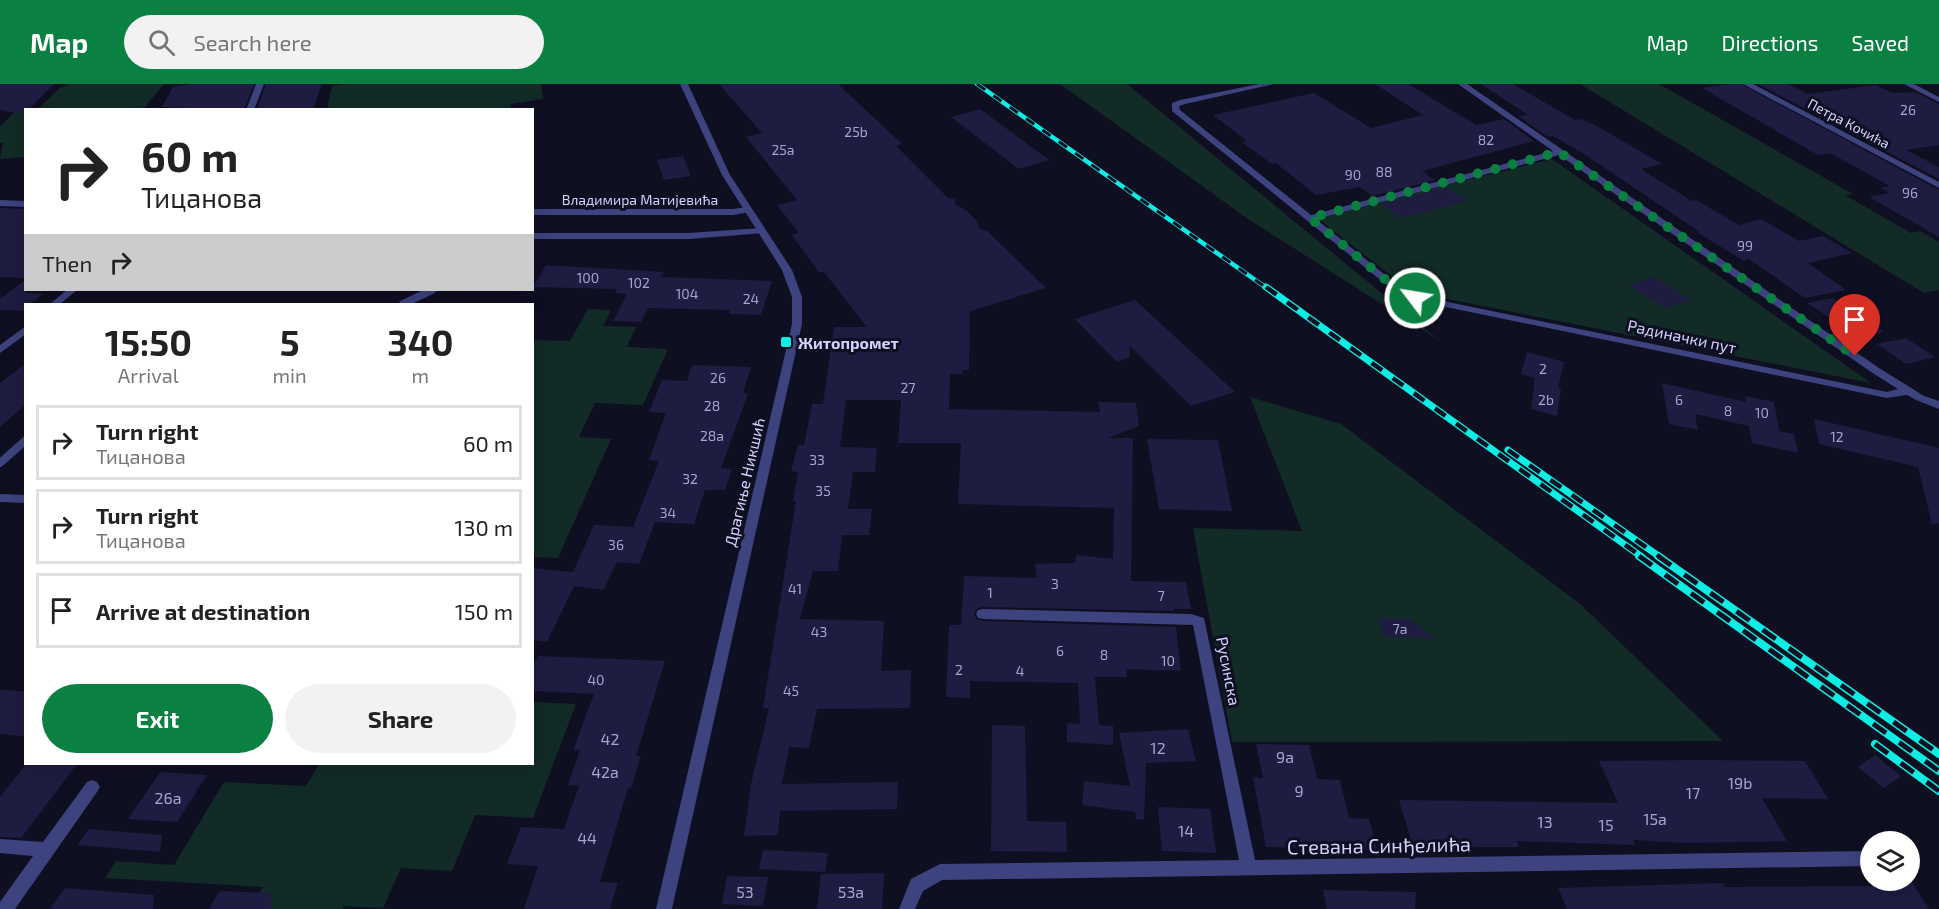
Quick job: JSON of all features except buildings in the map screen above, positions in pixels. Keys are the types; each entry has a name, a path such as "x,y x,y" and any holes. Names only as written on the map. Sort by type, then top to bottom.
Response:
{"street":[{"path":"251,108 260,84"},
{"name":"Драгиње Никшић","path":"664,909 797,324 797,297 787,270 726,175 684,84"},
{"name":"Радиначки пут","path":"1270,84 1175,105 1176,111 1397,289 1415,298 1887,395 1908,391 1939,405"},
{"path":"1462,84 1908,391"},
{"name":"Петра Кочића","path":"1747,84 1939,185"},
{"path":"1908,84 1939,99"},
{"path":"1310,218 1559,152"},
{"path":"0,203 24,204"},
{"name":"Владимира Матијевића","path":"534,212 733,213 747,210"},
{"path":"534,236 689,236 761,231"},
{"path":"56,303 71,291"},
{"path":"0,350 24,331"},
{"name":"Русинска","path":"983,614 1191,619 1199,622 1249,868"},
{"path":"5,909 92,787"},
{"path":"0,846 47,850"},
{"name":"Стевана Синђелића","path":"907,909 917,885 940,872 1860,859"}],"lane":[{"path":"405,303 429,291"},
{"path":"0,463 24,442"},
{"path":"0,498 24,499"}],"green space":[{"path":"71,84 164,84 145,107 39,108 60,88"},
{"path":"347,84 541,84 543,99 511,104 511,108 327,108 332,86"},
{"path":"1060,84 1127,84 1440,341 1248,219"},
{"path":"1580,84 1659,84 1853,194 1845,195 1911,233 1920,231 1939,242 1939,290 1924,293"},
{"path":"24,112 24,157 0,159 3,143 0,143 0,126 14,113"},
{"path":"1552,159 1871,383 1412,292 1316,217"},
{"path":"588,309 611,310 603,326 636,327 627,347 668,349 643,405 595,403 579,437 611,439 558,558 534,557 534,340 570,341"},
{"path":"1250,397 1341,424 1580,604 1723,741 1232,742 1193,528 1302,531"},
{"path":"534,702 576,704 533,818 475,815 452,871 401,868 383,908 344,906 342,909 252,909 263,887 105,878 116,861 174,865 224,782 306,786 318,765 534,765"}],"railway":[{"path":"977,84 1268,289"},
{"path":"1266,287 1642,557"},
{"path":"1508,450 1660,557"},
{"path":"1639,556 1939,771"},
{"path":"1658,556 1939,754"},
{"path":"1875,744 1939,791"}],"place":[{"name":"Житопромет","path":"786,342"}],"route":[{"path":"1415,298 1397,289 1310,218 1559,152 1855,356"}]}
